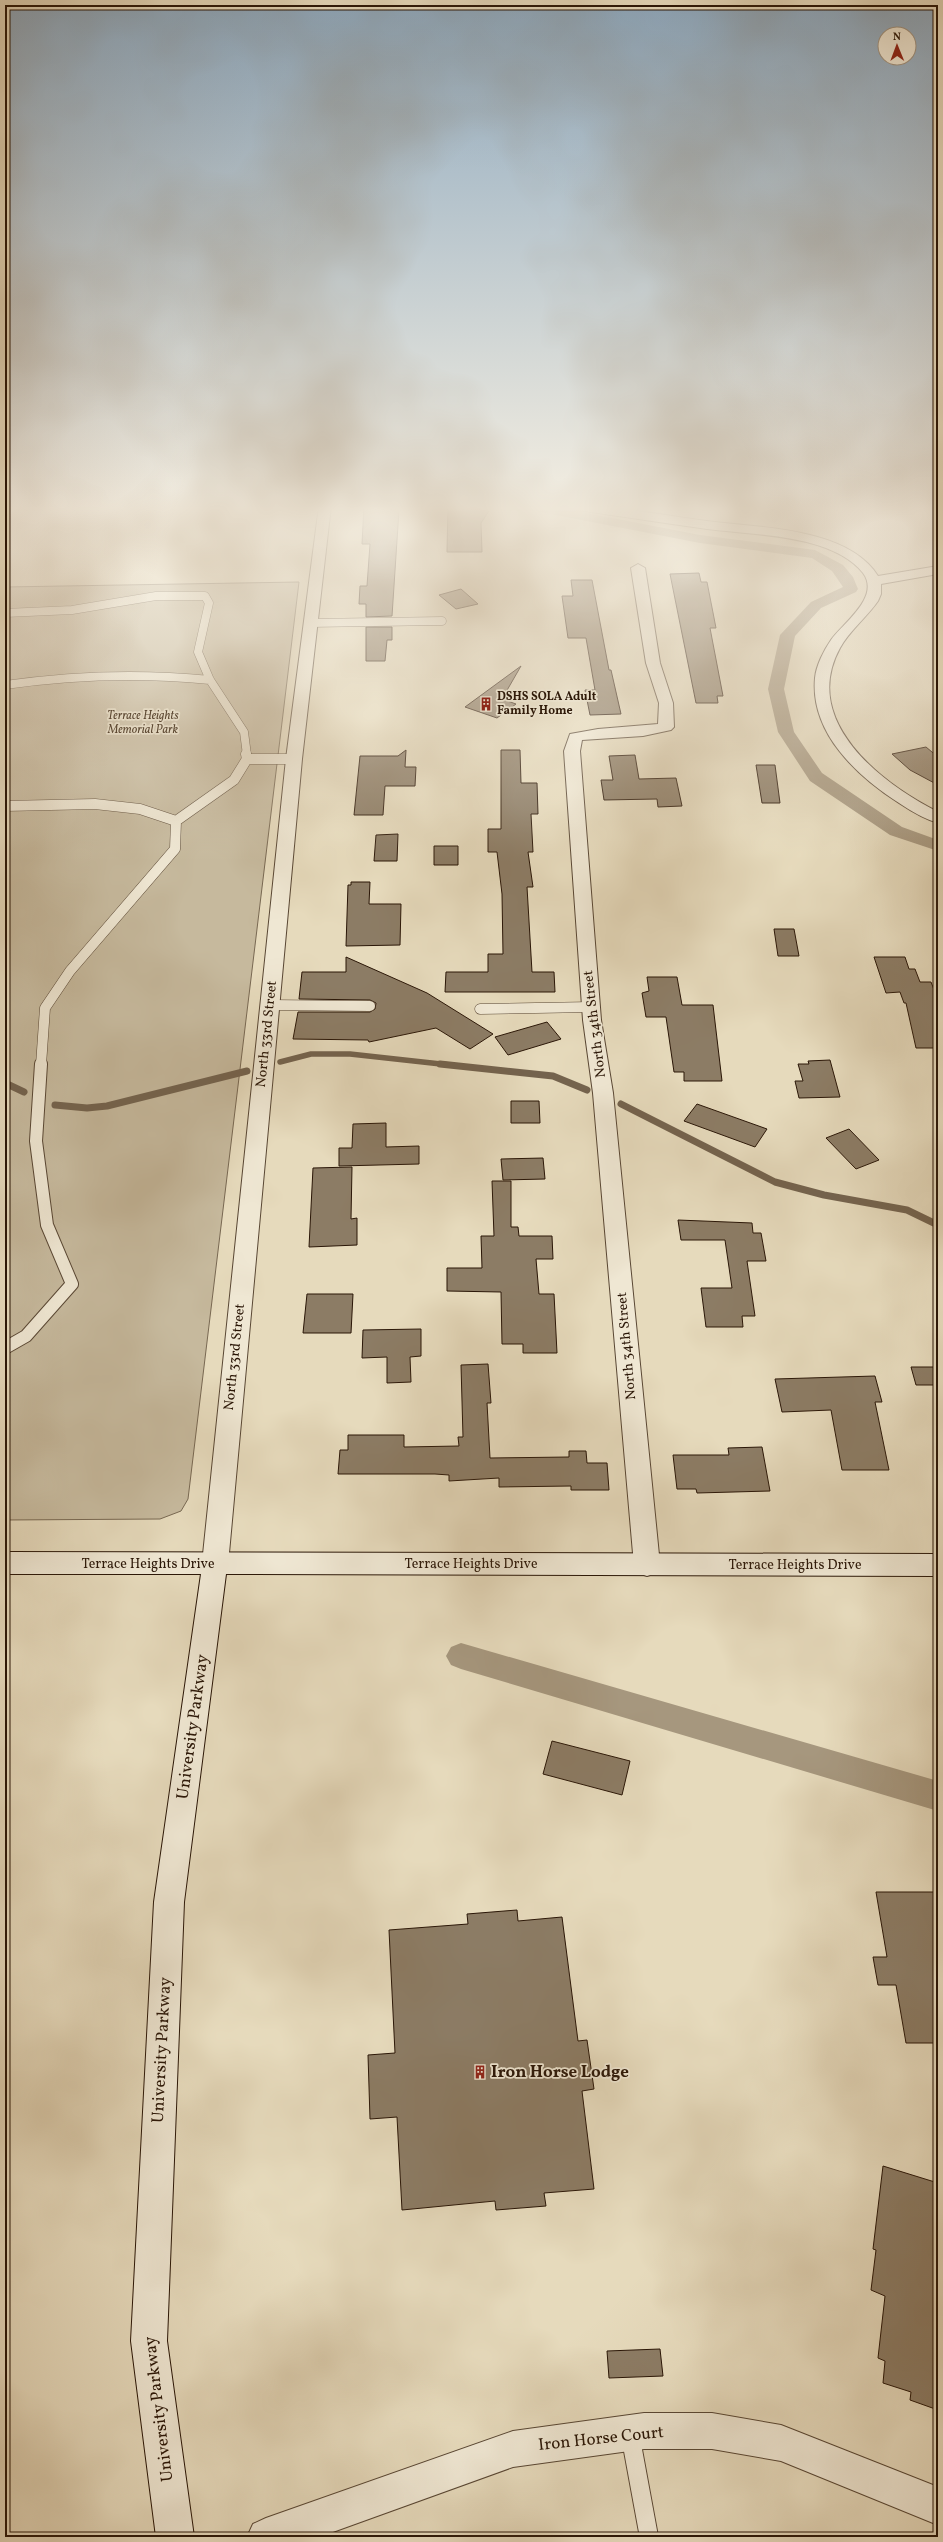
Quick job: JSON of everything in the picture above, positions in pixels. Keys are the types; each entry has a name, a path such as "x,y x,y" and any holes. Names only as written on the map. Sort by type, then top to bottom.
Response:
{"street":[{"name":"North 33rd Street","path":"215,1564 294,759 310,625"},
{"name":"North 34th Street","path":"647,625 653,663 666,703 666,726 648,733 592,733 575,737 572,751 591,1007 603,1093 647,1565"},
{"path":"851,625 833,648 824,668 822,689 826,713 836,735 852,758 898,797 938,818"},
{"name":"Terrace Heights Drive","path":"5,1563 938,1565"},
{"name":"University Parkway","path":"175,2537 149,2341 169,1902 215,1564"},
{"name":"Iron Horse Court","path":"266,2537 513,2449 630,2433 712,2431 781,2443 938,2506"}],"lane":[{"path":"176,821 234,780 247,759 244,732 210,680 198,652 204,625"},
{"path":"5,685 114,673 148,673 210,680"},
{"path":"247,759 294,759"},
{"path":"5,806 95,804 140,809 176,821"},
{"path":"5,814 17,806"},
{"path":"5,1348 26,1336 72,1284 47,1225 36,1141 45,1008 70,971 175,849 176,821"},
{"path":"270,1005 370,1006"},
{"path":"480,1009 591,1007"},
{"path":"630,2433 649,2537"}],"green space":[{"name":"Terrace Heights Memorial Park","path":"5,625 294,625 188,1499 181,1511 160,1519 5,1520"}],"building":[{"path":"566,625 600,625 609,670 611,670 621,714 590,715 585,690 595,690 586,638 568,638"},
{"path":"680,625 715,625 716,628 710,628 723,696 717,696 718,703 696,703"},
{"path":"366,627 392,627 392,640 387,640 385,661 366,661"},
{"path":"521,666 502,699 516,704 497,718 465,707"},
{"path":"926,747 938,757 938,785 910,770 892,754"},
{"path":"406,750 405,767 416,767 415,786 385,786 383,815 354,815 360,756 398,756"},
{"path":"501,750 520,750 521,783 537,783 538,814 531,814 533,852 528,852 533,887 527,887 532,972 554,972 555,992 445,992 446,972 488,972 488,954 503,954 502,894 497,852 488,852 488,829 501,829"},
{"path":"635,755 639,779 676,778 682,806 658,807 657,799 604,800 601,780 613,780 609,756"},
{"path":"756,765 775,765 780,803 762,803"},
{"path":"398,834 397,861 374,861 376,835"},
{"path":"434,846 458,846 458,865 434,865"},
{"path":"351,882 370,882 369,904 401,904 400,945 346,946 348,885 351,885"},
{"path":"774,929 794,929 799,956 778,956"},
{"path":"346,957 427,993 493,1034 470,1049 436,1028 369,1042 368,1040 293,1039 298,1012 370,1012 375,1009 376,1003 370,1000 299,999 302,972 346,972"},
{"path":"874,957 905,957 909,969 915,969 920,982 931,982 938,1000 938,1048 916,1048 906,1003 904,1003 900,992 886,993"},
{"path":"647,977 677,977 682,1005 713,1005 722,1081 684,1081 684,1072 674,1072 666,1017 646,1017 642,993 649,991"},
{"path":"547,1022 561,1039 508,1055 495,1037"},
{"path":"830,1060 840,1097 799,1098 795,1081 803,1081 798,1064 809,1064 808,1061"},
{"path":"511,1101 539,1101 540,1123 511,1123"},
{"path":"697,1104 767,1129 755,1147 684,1121"},
{"path":"386,1123 386,1147 419,1146 419,1164 339,1166 339,1148 352,1148 353,1124"},
{"path":"849,1129 879,1160 856,1169 826,1138"},
{"path":"543,1158 545,1179 503,1180 501,1159"},
{"path":"352,1167 351,1219 357,1218 357,1245 309,1247 313,1168"},
{"path":"492,1181 511,1181 511,1227 518,1227 519,1236 552,1236 553,1259 536,1259 539,1294 554,1294 557,1353 523,1353 523,1344 502,1344 501,1292 447,1291 447,1268 482,1268 481,1236 494,1236"},
{"path":"678,1220 752,1223 753,1233 761,1233 766,1261 747,1261 755,1316 742,1316 743,1327 706,1327 701,1288 732,1288 725,1240 681,1240"},
{"path":"307,1294 353,1294 351,1333 303,1333"},
{"path":"421,1329 421,1356 410,1357 411,1382 387,1383 387,1357 362,1358 363,1330"},
{"path":"488,1364 491,1403 487,1403 490,1458 569,1457 569,1451 586,1451 587,1463 607,1463 609,1490 571,1490 571,1486 499,1487 499,1478 449,1481 449,1475 435,1474 338,1474 340,1450 348,1450 348,1435 404,1435 404,1447 459,1446 458,1437 463,1437 461,1365"},
{"path":"911,1367 938,1367 938,1385 916,1385"},
{"path":"875,1376 882,1402 875,1402 889,1470 842,1470 831,1410 782,1412 775,1379"},
{"path":"762,1447 770,1491 697,1493 696,1489 677,1489 673,1455 729,1455 728,1448"},
{"path":"552,1741 630,1761 622,1795 543,1774"},
{"path":"876,1892 938,1892 938,2043 906,2043 896,1985 878,1985 873,1957 887,1957"},
{"name":"Iron Horse Lodge","path":"517,1910 518,1921 562,1917 578,2041 587,2040 594,2089 582,2091 594,2189 544,2193 546,2206 496,2210 495,2201 402,2210 397,2117 370,2119 368,2055 395,2053 389,1930 468,1924 467,1914"},
{"path":"883,2166 938,2183 938,2410 910,2400 911,2392 883,2383 885,2361 878,2358 885,2296 871,2290 876,2250 873,2249"},
{"path":"660,2349 663,2376 609,2378 607,2351"}],"waterway":[{"path":"798,625 788,635 776,689 786,732 816,777 896,831 938,846"},
{"path":"280,1062 311,1054 350,1054 450,1065"},
{"path":"440,1064 553,1076 587,1090"},
{"path":"55,1105 87,1108 107,1106 247,1071"},
{"path":"5,1083 24,1092"},
{"path":"621,1104 775,1182 824,1195 907,1210 938,1225"},
{"path":"461,1656 938,1796"}],"place":[{"name":"DSHS SOLA Adult Family Home","path":"486,704"},
{"name":"Iron Horse Lodge","path":"480,2072"}]}
